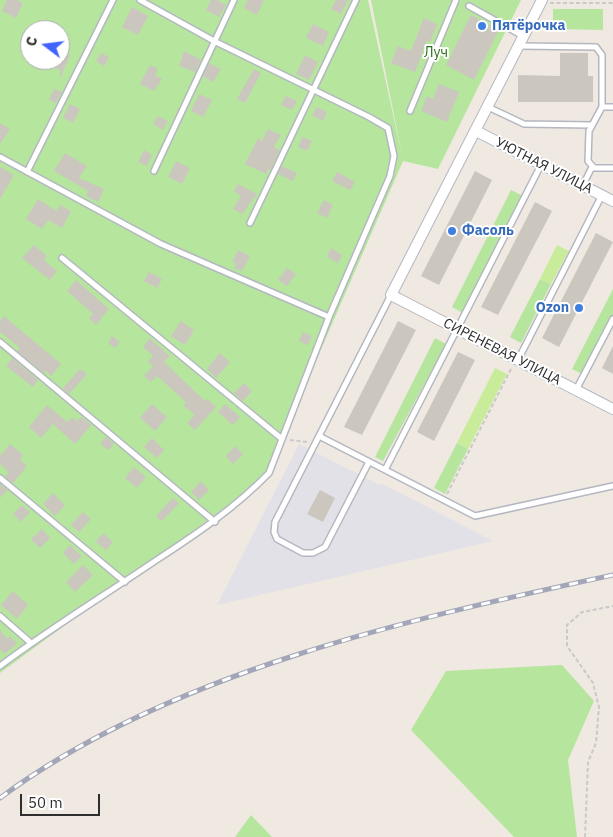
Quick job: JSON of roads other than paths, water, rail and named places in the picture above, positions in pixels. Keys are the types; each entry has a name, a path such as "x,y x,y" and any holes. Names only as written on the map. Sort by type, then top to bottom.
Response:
{"street":[{"path":"391,295 541,2"},
{"name":"УЮТНАЯ УЛИЦА","path":"476,131 613,201"},
{"name":"СИРЕНЕВАЯ УЛИЦА","path":"391,295 613,409"}],"lane":[{"path":"27,172 113,0"},
{"path":"0,666 31,643 215,522 253,490 269,473 329,317 390,176 394,156 388,128 214,41 140,0"},
{"path":"154,171 234,0"},
{"path":"250,223 356,0"},
{"path":"410,111 456,0"},
{"path":"469,6 524,36"},
{"path":"518,46 592,46 599,49 602,55 602,107 591,125 588,161 592,167"},
{"path":"488,107 524,124 591,125"},
{"path":"602,107 613,108"},
{"path":"0,157 161,244 329,317"},
{"path":"385,470 542,164"},
{"path":"592,167 613,168"},
{"path":"582,185 592,167"},
{"path":"517,359 602,196"},
{"path":"62,258 282,438"},
{"path":"369,462 325,547 313,553 304,552 277,539 273,528 391,295"},
{"path":"576,390 613,319"},
{"path":"0,342 215,522"},
{"path":"319,436 476,516 613,486"},
{"path":"0,478 125,582"},
{"path":"0,616 31,643"}],"railway":[{"path":"0,798 67,754 139,716 215,684 294,656 374,632 455,611 613,575"}],"place":[{"name":"Пятёрочка","path":"482,26"},
{"name":"Фасоль","path":"452,231"},
{"name":"Ozon","path":"579,308"}],"park label":[{"name":"Луч","path":"436,53"}]}
